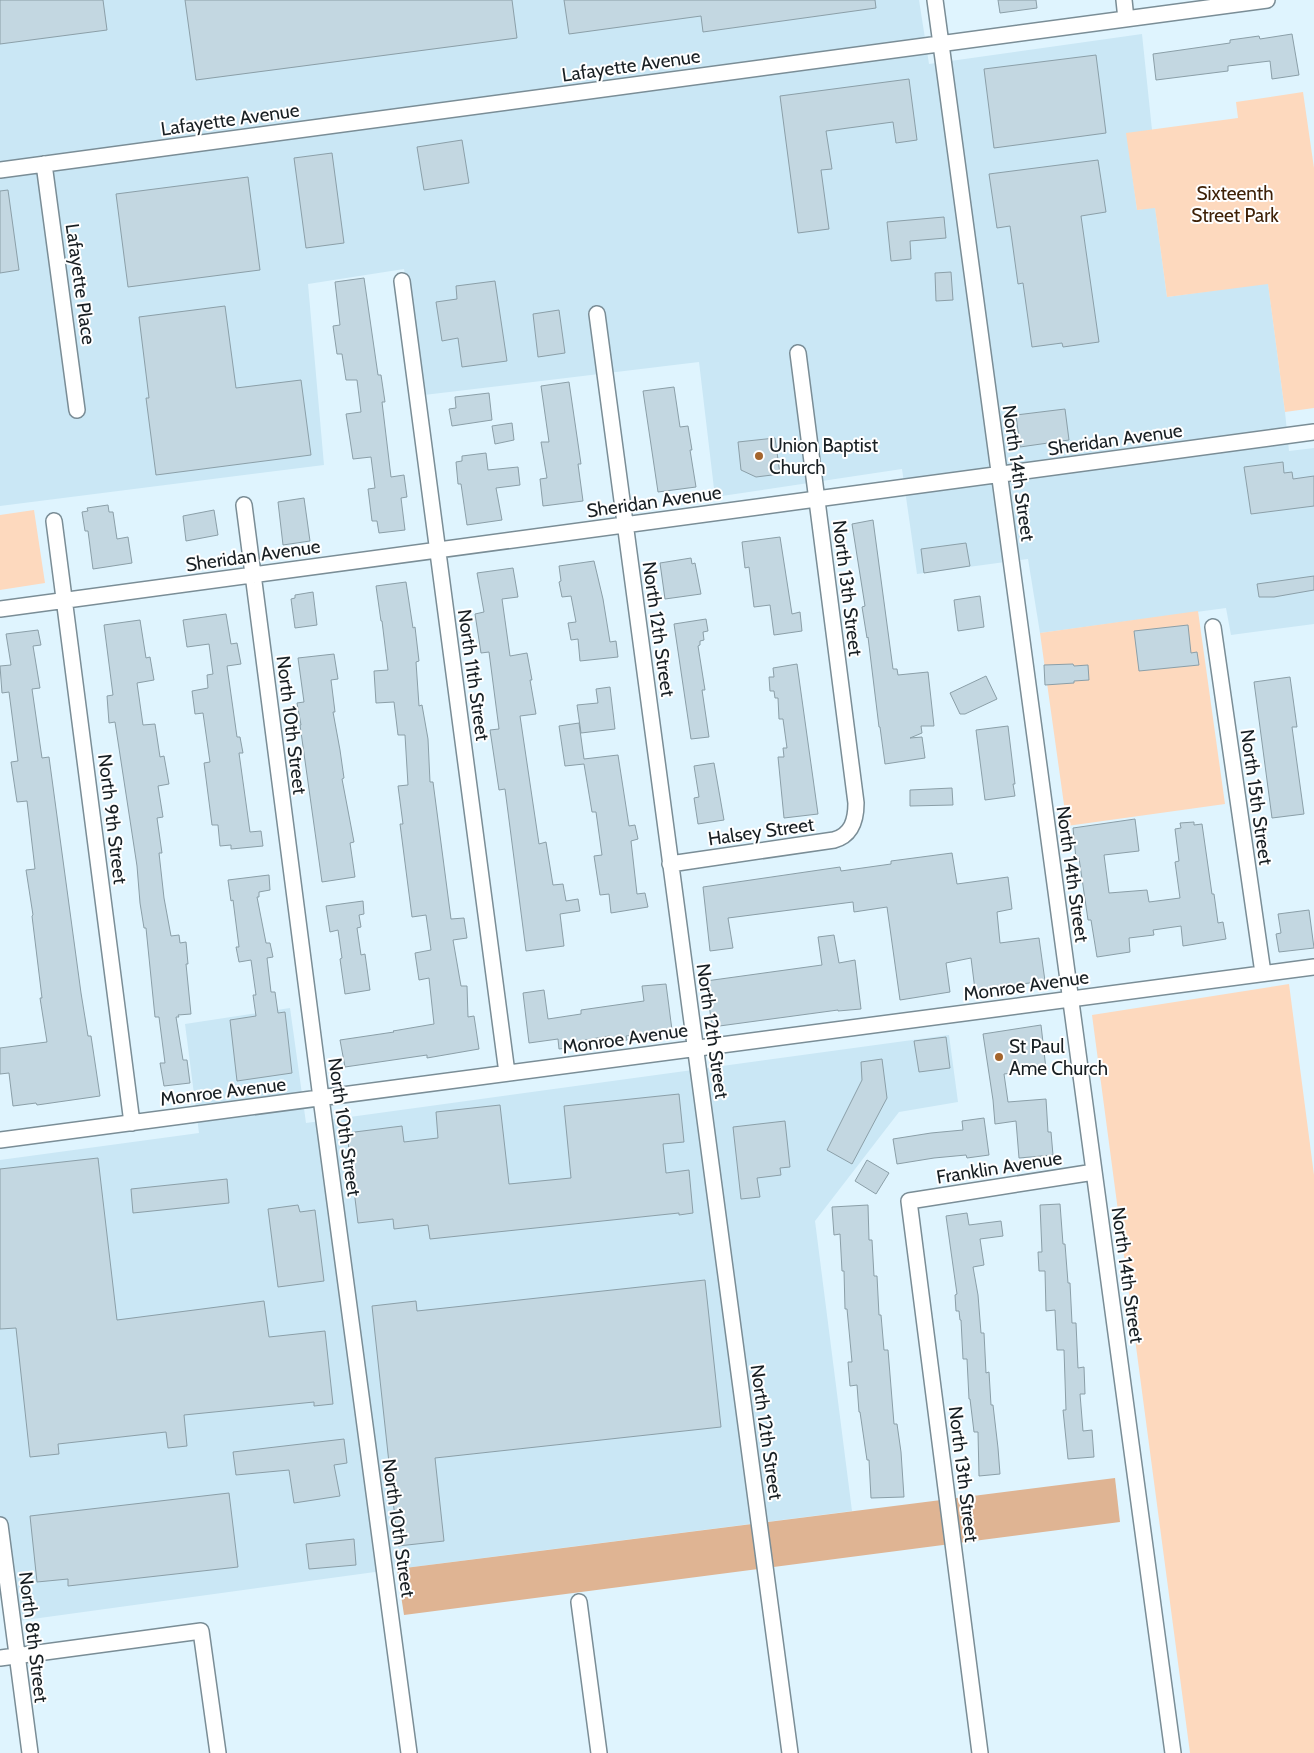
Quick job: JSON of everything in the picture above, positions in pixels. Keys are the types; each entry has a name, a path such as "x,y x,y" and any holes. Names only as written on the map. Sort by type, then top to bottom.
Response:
{"street":[{"name":"North 14th Street","path":"935,0 1173,1753"},
{"path":"1124,0 1126,19"},
{"name":"Lafayette Avenue","path":"0,170 1268,0"},
{"name":"Lafayette Place","path":"44,164 77,410"},
{"name":"North 11th Street","path":"402,282 507,1073"},
{"name":"North 12th Street","path":"597,314 790,1753"},
{"name":"North 13th Street","path":"798,353 856,803 852,828"},
{"name":"Sheridan Avenue","path":"0,609 1314,432"},
{"name":"North 10th Street","path":"244,506 409,1753"},
{"name":"North 9th Street","path":"54,521 132,1123"},
{"name":"North 15th Street","path":"1213,627 1263,974"},
{"name":"Halsey Street","path":"670,864 834,840 841,838 852,828"},
{"name":"Monroe Avenue","path":"0,1140 1314,967"},
{"name":"Franklin Avenue","path":"909,1201 1094,1172"},
{"name":"North 13th Street","path":"909,1201 980,1753"},
{"name":"North 8th Street","path":"0,1525 30,1753"},
{"path":"579,1602 599,1753"},
{"path":"0,1658 202,1631 218,1753"}],"shaded area":[{"path":"0,0 919,0 929,64 1142,34 1152,130 1127,134 1137,210 1155,207 1167,297 1268,283 1289,451 1314,448 1314,624 1231,635 1226,608 1040,633 1028,559 917,574 902,469 715,497 699,362 424,395 404,269 308,284 324,465 0,506"},
{"path":"290,1008 306,1123 949,1035 958,1102 899,1112 815,1221 852,1511 397,1569 18,1621 0,1545 0,1160 199,1133 185,1024"},
{"path":"1115,1478 1120,1522 404,1615 397,1569"}],"green space":[{"name":"Sixteenth Street Park","path":"1303,92 1314,168 1314,408 1285,412 1268,284 1167,297 1155,208 1137,210 1126,133 1238,118 1236,102"},
{"path":"34,510 45,583 0,590 0,515"},
{"path":"1198,611 1225,804 1067,826 1040,633"},
{"path":"1289,984 1314,1175 1314,1753 1190,1753 1092,1015"}],"building":[{"path":"0,0 103,0 107,30 0,44"},
{"path":"185,0 512,0 517,38 196,80"},
{"path":"564,0 875,0 876,8 703,32 701,16 569,34"},
{"path":"998,0 1036,0 1037,8 1000,13"},
{"path":"1292,34 1299,75 1272,79 1270,61 1228,66 1228,71 1156,80 1153,54 1230,43 1230,40 1259,36 1260,39"},
{"path":"1096,55 1106,133 994,148 984,69"},
{"path":"909,79 917,140 896,143 893,122 826,131 832,169 821,170 829,229 798,233 780,96"},
{"path":"462,140 469,183 424,190 417,147"},
{"path":"332,153 344,243 306,248 294,158"},
{"path":"1098,160 1106,212 1081,216 1099,342 1063,347 1062,343 1032,347 1023,283 1018,284 1010,226 997,228 989,174"},
{"path":"248,177 260,270 128,287 116,194"},
{"path":"8,190 19,270 0,273 0,191"},
{"path":"944,217 946,238 910,241 911,259 891,261 887,222"},
{"path":"951,272 953,300 936,301 935,273"},
{"path":"364,278 378,375 381,375 385,402 382,402 391,477 404,475 407,497 401,498 405,530 379,533 377,521 372,521 368,489 375,488 371,457 353,459 346,414 361,412 357,380 346,380 342,354 337,354 333,326 340,325 335,282"},
{"path":"495,281 507,361 462,367 458,338 442,341 436,302 457,299 456,286"},
{"path":"225,306 236,388 301,380 311,455 156,475 146,398 149,398 139,317"},
{"path":"559,310 565,353 538,357 533,314"},
{"path":"569,382 581,464 578,464 583,501 543,506 540,479 547,478 541,442 549,442 541,386"},
{"path":"674,387 680,427 688,426 696,487 658,492 643,391"},
{"path":"489,393 492,420 452,426 449,409 456,408 455,397"},
{"path":"1065,409 1069,440 1020,447 1016,415"},
{"path":"512,423 514,440 495,444 492,426"},
{"name":"Union Baptist Church","path":"775,438 780,474 756,477 741,470 738,442"},
{"path":"486,453 488,470 518,467 520,485 496,488 502,520 467,525 461,484 458,484 456,462 462,461 462,456"},
{"path":"1283,462 1284,473 1292,472 1293,479 1314,476 1314,506 1251,514 1244,467"},
{"path":"304,498 310,541 283,545 278,502"},
{"path":"108,505 109,512 113,512 117,539 128,537 132,563 93,569 88,531 85,531 82,512 88,511 87,508"},
{"path":"214,510 218,535 186,541 183,516"},
{"path":"873,520 893,669 897,669 898,675 928,672 934,726 921,726 922,733 910,738 922,737 925,758 885,764 868,637 862,607 865,606 852,524"},
{"path":"780,537 792,614 800,612 802,631 774,635 770,605 754,607 749,567 745,568 742,542"},
{"path":"966,543 970,566 924,573 921,549"},
{"path":"691,558 692,564 695,563 701,594 665,599 660,563"},
{"path":"594,561 610,642 616,641 618,657 580,661 578,639 571,640 568,623 576,622 571,596 562,597 559,582 561,581 559,566"},
{"path":"513,568 518,597 502,599 510,656 527,653 532,680 530,680 536,714 520,716 539,844 546,842 553,885 563,884 566,901 578,899 580,911 560,914 564,946 526,951 505,789 499,790 490,730 499,729 489,652 481,653 475,614 484,612 477,573"},
{"path":"1314,576 1314,590 1274,597 1259,597 1257,584"},
{"path":"406,582 413,628 415,627 419,661 416,662 419,706 422,705 428,739 430,782 433,782 451,919 464,918 467,938 453,940 461,986 467,986 468,1017 474,1016 479,1049 427,1058 427,1055 345,1067 340,1040 434,1024 429,978 419,980 415,953 431,950 426,915 412,917 400,824 403,824 398,786 408,785 405,735 398,735 394,702 376,703 374,671 388,670 376,586"},
{"path":"313,592 317,625 295,628 291,599 295,598 295,595"},
{"path":"980,596 984,627 958,631 954,600"},
{"path":"226,614 231,644 237,643 241,664 227,666 237,737 240,737 243,753 239,753 250,832 261,831 263,846 231,849 231,845 220,846 218,825 212,825 204,763 210,762 203,713 195,714 192,691 208,688 207,675 213,674 209,644 187,647 183,620"},
{"path":"706,619 708,631 703,632 704,640 700,641 698,646 705,690 702,690 709,737 691,739 674,624"},
{"path":"140,620 146,658 150,657 154,680 137,683 143,725 155,724 160,757 164,756 169,784 158,786 163,817 157,818 162,853 159,853 164,898 171,936 179,935 180,943 186,942 188,964 186,964 191,1014 178,1015 179,1017 176,1017 183,1060 187,1060 190,1083 164,1086 160,1063 165,1063 159,1017 155,1017 146,928 144,928 140,903 137,866 115,722 109,723 107,696 113,695 104,625"},
{"path":"1188,625 1191,653 1197,652 1199,665 1139,671 1134,631"},
{"path":"38,630 41,645 33,646 40,688 32,689 42,758 49,757 81,993 88,1036 91,1036 100,1096 37,1105 36,1103 13,1106 9,1073 0,1074 0,1048 47,1042 40,998 42,998 33,915 26,870 35,869 27,801 17,802 11,762 18,761 9,692 2,693 0,666 11,665 6,634"},
{"path":"334,654 338,679 331,680 335,712 333,712 344,778 342,779 354,842 350,843 355,877 322,882 297,703 304,702 298,658"},
{"path":"797,664 818,814 784,818 778,757 784,757 783,748 787,748 783,719 779,719 778,698 775,698 774,691 770,691 769,677 774,677 773,668"},
{"path":"1073,664 1074,666 1088,665 1089,680 1045,685 1044,665"},
{"path":"986,676 997,699 965,714 960,714 950,693"},
{"path":"1290,677 1297,727 1292,727 1304,814 1272,818 1254,682"},
{"path":"610,687 615,729 581,733 577,705 598,703 596,689"},
{"path":"579,723 584,759 618,755 629,826 635,825 638,839 631,841 637,894 645,893 648,907 611,913 609,894 600,895 594,856 602,855 596,812 592,812 584,764 565,766 559,726"},
{"path":"1008,726 1015,796 985,800 976,730"},
{"path":"714,763 724,820 698,824 694,798 699,797 694,766"},
{"path":"952,788 953,805 910,806 910,790"},
{"path":"1135,819 1139,851 1104,855 1109,893 1147,890 1149,902 1180,898 1175,862 1179,861 1175,829 1181,828 1180,823 1194,822 1194,825 1202,824 1218,923 1223,922 1226,939 1183,946 1181,926 1153,930 1154,935 1129,938 1130,952 1097,957 1091,920 1088,920 1079,858 1076,859 1073,828"},
{"path":"952,853 957,884 1008,877 1012,909 997,912 1000,943 1039,938 1045,981 975,990 971,958 946,963 950,992 900,1000 887,907 854,912 853,902 728,918 733,948 710,951 703,887 840,867 841,871 891,864 891,861"},
{"path":"269,875 270,890 259,892 259,897 257,897 266,943 270,943 273,957 267,958 271,992 275,992 278,1013 285,1012 292,1073 237,1081 230,1020 256,1016 253,995 256,995 251,960 239,962 236,947 239,947 233,900 231,901 228,880"},
{"path":"363,901 364,914 359,915 361,927 357,928 361,955 365,954 370,990 345,994 338,930 330,932 326,906"},
{"path":"1309,910 1314,948 1279,952 1276,934 1281,933 1278,914"},
{"path":"834,935 839,963 855,960 861,1009 838,1010 712,1027 706,981 822,965 818,937"},
{"path":"666,984 672,1030 626,1036 627,1040 611,1042 610,1036 585,1040 586,1045 559,1049 558,1039 529,1043 523,993 544,990 548,1019 581,1014 581,1010 644,1001 642,986"},
{"path":"1041,1025 1046,1069 1004,1074 1008,1102 1046,1099 1048,1132 1051,1132 1053,1155 1019,1158 1016,1121 995,1124 983,1034"},
{"path":"946,1037 950,1068 919,1072 914,1041"},
{"path":"882,1059 887,1098 852,1164 827,1150 862,1080 861,1062"},
{"path":"679,1094 684,1142 663,1144 666,1173 689,1170 693,1213 430,1239 428,1225 394,1229 393,1219 358,1223 347,1133 402,1126 404,1142 438,1138 436,1112 500,1105 509,1184 571,1178 564,1106"},
{"path":"984,1118 989,1155 967,1158 966,1155 934,1158 897,1164 893,1139 963,1130 962,1121"},
{"path":"785,1121 790,1167 780,1168 781,1175 757,1178 760,1197 741,1199 733,1127"},
{"path":"98,1158 117,1320 264,1301 269,1337 325,1331 333,1404 314,1406 314,1402 184,1415 187,1446 168,1448 166,1432 58,1444 59,1454 30,1457 16,1328 0,1329 0,1169"},
{"path":"867,1160 889,1173 876,1194 855,1181"},
{"path":"227,1179 229,1203 133,1213 131,1189"},
{"path":"1060,1204 1063,1244 1065,1244 1068,1283 1070,1283 1072,1323 1076,1323 1078,1368 1084,1367 1085,1394 1080,1394 1083,1431 1092,1430 1094,1457 1068,1459 1063,1410 1066,1410 1064,1350 1057,1350 1055,1310 1046,1311 1045,1271 1039,1271 1038,1252 1042,1252 1040,1205"},
{"path":"298,1205 300,1212 315,1210 324,1281 278,1287 268,1209"},
{"path":"868,1205 869,1240 872,1240 874,1276 877,1276 879,1315 881,1315 884,1350 888,1350 894,1424 897,1424 901,1452 904,1497 871,1498 869,1460 867,1460 859,1412 857,1385 850,1386 848,1362 852,1362 847,1309 845,1309 844,1271 842,1271 840,1234 834,1235 832,1207"},
{"path":"967,1213 969,1225 1001,1221 1003,1236 980,1239 984,1265 973,1267 978,1295 981,1333 984,1333 986,1373 989,1372 991,1405 993,1405 1000,1474 979,1476 978,1432 974,1432 969,1399 967,1359 963,1359 961,1320 959,1311 956,1311 955,1295 957,1294 946,1216"},
{"path":"705,1280 721,1427 435,1458 444,1541 398,1546 372,1306 416,1301 417,1311"},
{"path":"344,1439 347,1463 334,1465 340,1496 294,1503 289,1470 236,1475 233,1452"},
{"path":"229,1493 238,1567 68,1586 68,1579 37,1582 30,1516"},
{"path":"354,1539 356,1565 309,1569 306,1544"}],"place":[{"name":"Union Baptist Church","path":"759,456"},
{"name":"St Paul Ame Church","path":"999,1057"}]}
